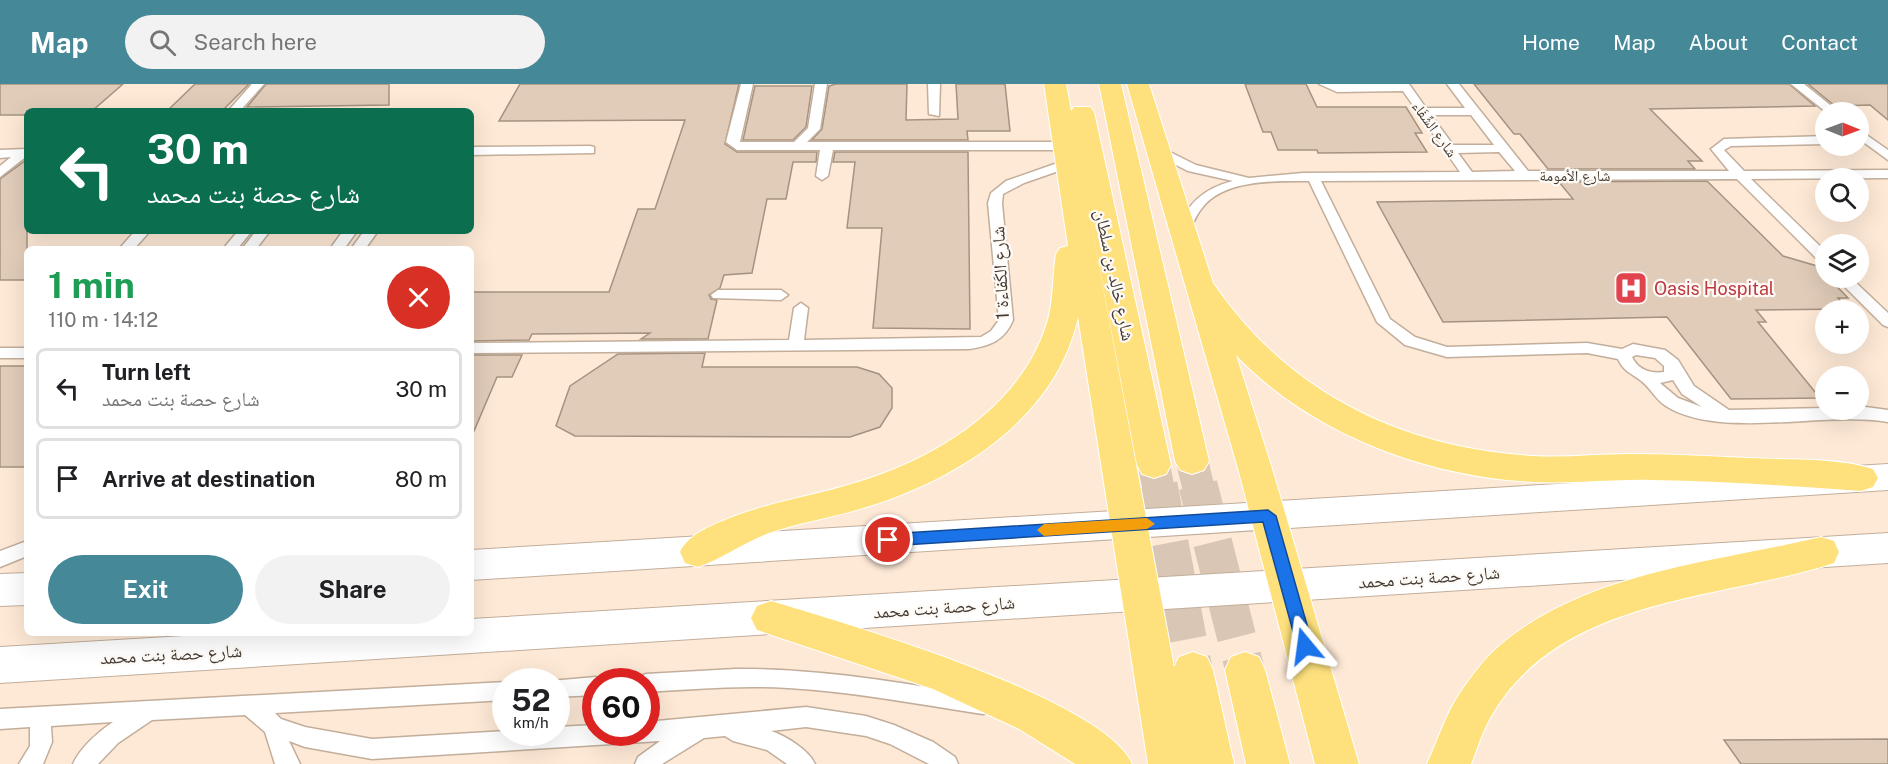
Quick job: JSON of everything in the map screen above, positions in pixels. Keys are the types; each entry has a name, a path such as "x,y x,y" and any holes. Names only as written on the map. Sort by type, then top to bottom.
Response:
{"main road":[{"path":"1055,84 1119,476 1130,525 1170,764"},
{"name":"شارع خالِد بن سلطان","path":"1076,84 1154,465"},
{"name":"شارع خالِد بن سلطان","path":"1110,84 1192,461"},
{"path":"1138,84 1155,150 1268,516 1337,764"},
{"path":"698,552 737,529 758,521 860,496 894,484 954,454 1002,418 1036,380 1055,344 1065,311 1069,255 1078,223"},
{"path":"1196,278 1248,349 1285,382 1331,412 1364,429 1437,454 1500,466 1535,469 1698,468 1874,478"},
{"path":"474,565 1874,478"},
{"name":"شارع حصة بنت محمد","path":"0,665 1888,548"},
{"path":"1449,764 1463,726 1481,694 1504,666 1530,642 1560,622 1593,607 1629,595 1773,566 1821,552"},
{"path":"0,590 24,589"},
{"path":"771,618 920,666 1016,708 1090,748 1110,764"},
{"path":"1245,669 1268,764"},
{"path":"1193,670 1212,764"}],"lane":[{"path":"237,108 258,84"},
{"path":"747,84 732,139 734,144 1067,154"},
{"path":"797,146 814,129 821,84"},
{"path":"934,84 935,114"},
{"path":"1325,84 1337,89 1404,86"},
{"path":"1453,84 1524,175"},
{"path":"1797,84 1820,102"},
{"name":"شارع الشِّفَاء","path":"1404,86 1468,175"},
{"path":"1423,112 1474,111"},
{"path":"1815,140 1722,143 1718,153 1815,249"},
{"path":"1869,142 1888,156"},
{"path":"822,176 827,146"},
{"path":"1449,149 1503,148"},
{"path":"474,151 590,150"},
{"name":"شارع الأمومة","path":"1155,150 1182,164 1214,175 1262,180 1468,175 1888,174"},
{"path":"0,154 24,153"},
{"path":"0,173 24,154"},
{"name":"شارع الكَفاءة 1","path":"474,348 845,343 969,344 996,336 1006,320 995,203 997,193 1008,184 1046,173 1067,154"},
{"path":"1314,179 1384,322 1410,341 1447,352 1587,348 1624,355 1633,349 1650,350 1667,359 1700,399 1729,416"},
{"name":"شارع الأمومة","path":"1182,234 1193,207 1205,196 1221,188 1262,180"},
{"path":"129,246 140,234"},
{"path":"232,246 242,234"},
{"path":"251,246 261,234"},
{"path":"1853,288 1888,322"},
{"path":"718,295 781,295"},
{"path":"796,344 801,308"},
{"path":"0,353 24,353"},
{"path":"1624,355 1629,366 1646,376 1658,392 1678,406 1695,413 1729,416 1864,412 1888,416"},
{"path":"1646,376 1666,378 1672,375 1674,370"},
{"path":"0,559 24,549"},
{"path":"660,682 734,678 787,679 840,683 1016,708"},
{"path":"0,719 492,692"},
{"path":"249,705 274,726 305,737 372,749 707,728 806,717 836,720 894,735 947,764"},
{"path":"84,764 110,736 149,711"},
{"path":"30,764 41,747 44,736 37,717"},
{"path":"274,726 284,760 289,764"},
{"path":"646,764 658,753 685,737 707,728 749,733 773,741 804,764"}],"building":[{"path":"0,84 123,84 95,108 24,108 24,115 0,115"},
{"path":"195,84 249,84 225,108 170,108"},
{"path":"266,84 389,84 389,105 247,107"},
{"path":"520,84 739,84 725,144 737,152 817,152 816,162 793,162 786,199 767,199 752,273 724,275 720,288 709,295 711,299 717,300 708,339 641,339 650,333 532,334 529,340 474,341 474,292 609,292 638,209 655,209 685,120 499,121"},
{"path":"836,84 907,84 906,120 958,119 956,84 1005,84 1010,131 967,131 968,140 812,140 822,129 829,86"},
{"path":"1245,84 1306,84 1317,107 1406,107 1422,133 1415,133 1427,152 1318,153 1317,150 1278,150 1271,132 1263,132"},
{"path":"1474,84 1789,84 1815,106 1650,109 1702,161 1688,161 1695,169 1548,169 1520,134 1514,134"},
{"path":"1808,84 1888,84 1888,120 1869,105 1869,102 1830,102"},
{"path":"755,86 812,86 806,127 793,140 743,140"},
{"path":"835,152 968,152 970,329 873,328 882,228 847,228 855,162 833,162"},
{"path":"24,162 24,234 27,234 27,246 24,246 24,280 0,280 0,179"},
{"name":"Oasis Hospital","path":"1707,181 1783,256 1815,265 1815,288 1838,288 1848,298 1815,300 1815,309 1756,310 1766,322 1758,322 1815,392 1815,398 1731,399 1667,317 1443,322 1377,202 1573,199 1559,182"},
{"path":"705,353 702,367 857,367 879,374 892,388 892,408 880,427 850,437 575,436 556,426 570,386 618,354"},
{"path":"474,355 522,355 512,377 497,377 474,431"},
{"path":"0,366 24,366 24,467 0,467"},
{"path":"1888,739 1888,764 1741,764 1724,740"}],"tunnel":[{"path":"1192,461 1198,486"},
{"path":"1154,465 1158,486"},
{"path":"1158,485 1193,670"},
{"path":"1198,485 1245,670"}],"slow traffic":[{"path":"1044,530 1147,524"}],"place":[{"name":"Oasis Hospital","path":"1631,288"}],"route":[{"path":"888,540 1268,516 1305,646"}]}
